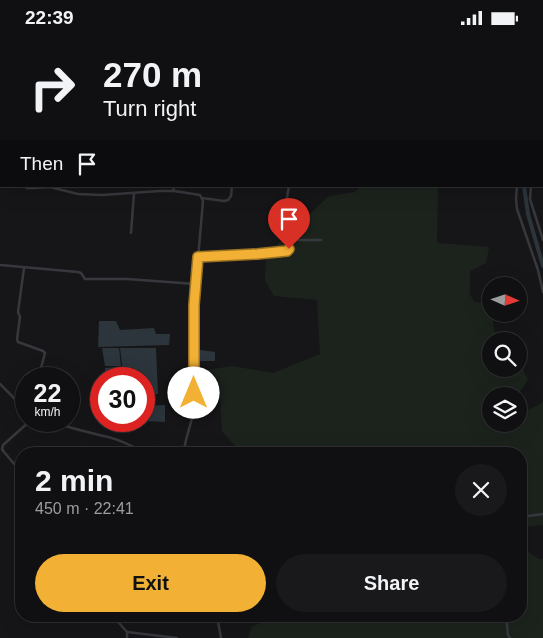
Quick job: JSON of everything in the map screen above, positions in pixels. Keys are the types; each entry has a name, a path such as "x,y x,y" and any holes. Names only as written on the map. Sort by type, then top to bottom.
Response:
{"street":[{"path":"26,187 33,189 50,187 78,194 102,195 174,191 224,201 228,200 231,196 232,187"},
{"path":"198,257 287,251 290,240 289,217 285,209 289,187"},
{"path":"517,187 517,209 540,269 540,283 543,292"},
{"path":"530,187 530,199 543,240"},
{"path":"131,233 134,193"},
{"path":"185,447 194,411 194,305 202,198"},
{"path":"290,240 321,240"},
{"path":"0,265 78,272 85,279 127,279 195,284"},
{"path":"24,268 18,312 20,317 17,339 18,342 45,353 41,367"},
{"path":"0,385 15,399"},
{"path":"80,431 109,437 134,447"},
{"path":"15,465 2,449 3,445 18,432"},
{"path":"527,516 543,514"},
{"path":"118,622 127,633 127,638"},
{"path":"217,622 221,638"},
{"path":"507,622 510,638"},
{"path":"127,633 177,638"}],"shaded area":[{"path":"360,187 438,187 437,243 489,247 486,263 470,271 470,294 474,302 482,302 482,323 493,323 495,332 482,332 482,377 527,377 528,380 523,387 482,387 482,432 527,432 527,411 543,402 543,525 527,526 527,447 236,447 222,431 220,395 203,379 207,370 232,366 273,373 320,354 317,300 274,296 265,280 266,255 329,196 355,192"},
{"path":"99,321 116,321 120,330 154,328 156,334 170,334 169,345 98,347"},
{"path":"102,348 119,348 121,366 105,366"},
{"path":"120,348 156,348 158,394 155,394 155,367 122,367"},
{"path":"194,349 215,352 215,361 195,361"},
{"path":"155,405 165,405 165,422 155,422"},
{"path":"527,551 539,559 543,559 543,638 248,638 252,626 264,622 527,622"}],"waterway":[{"path":"524,187 528,214 543,266"}],"route":[{"path":"194,393 194,305 198,257 257,254 288,251 289,249"}]}
